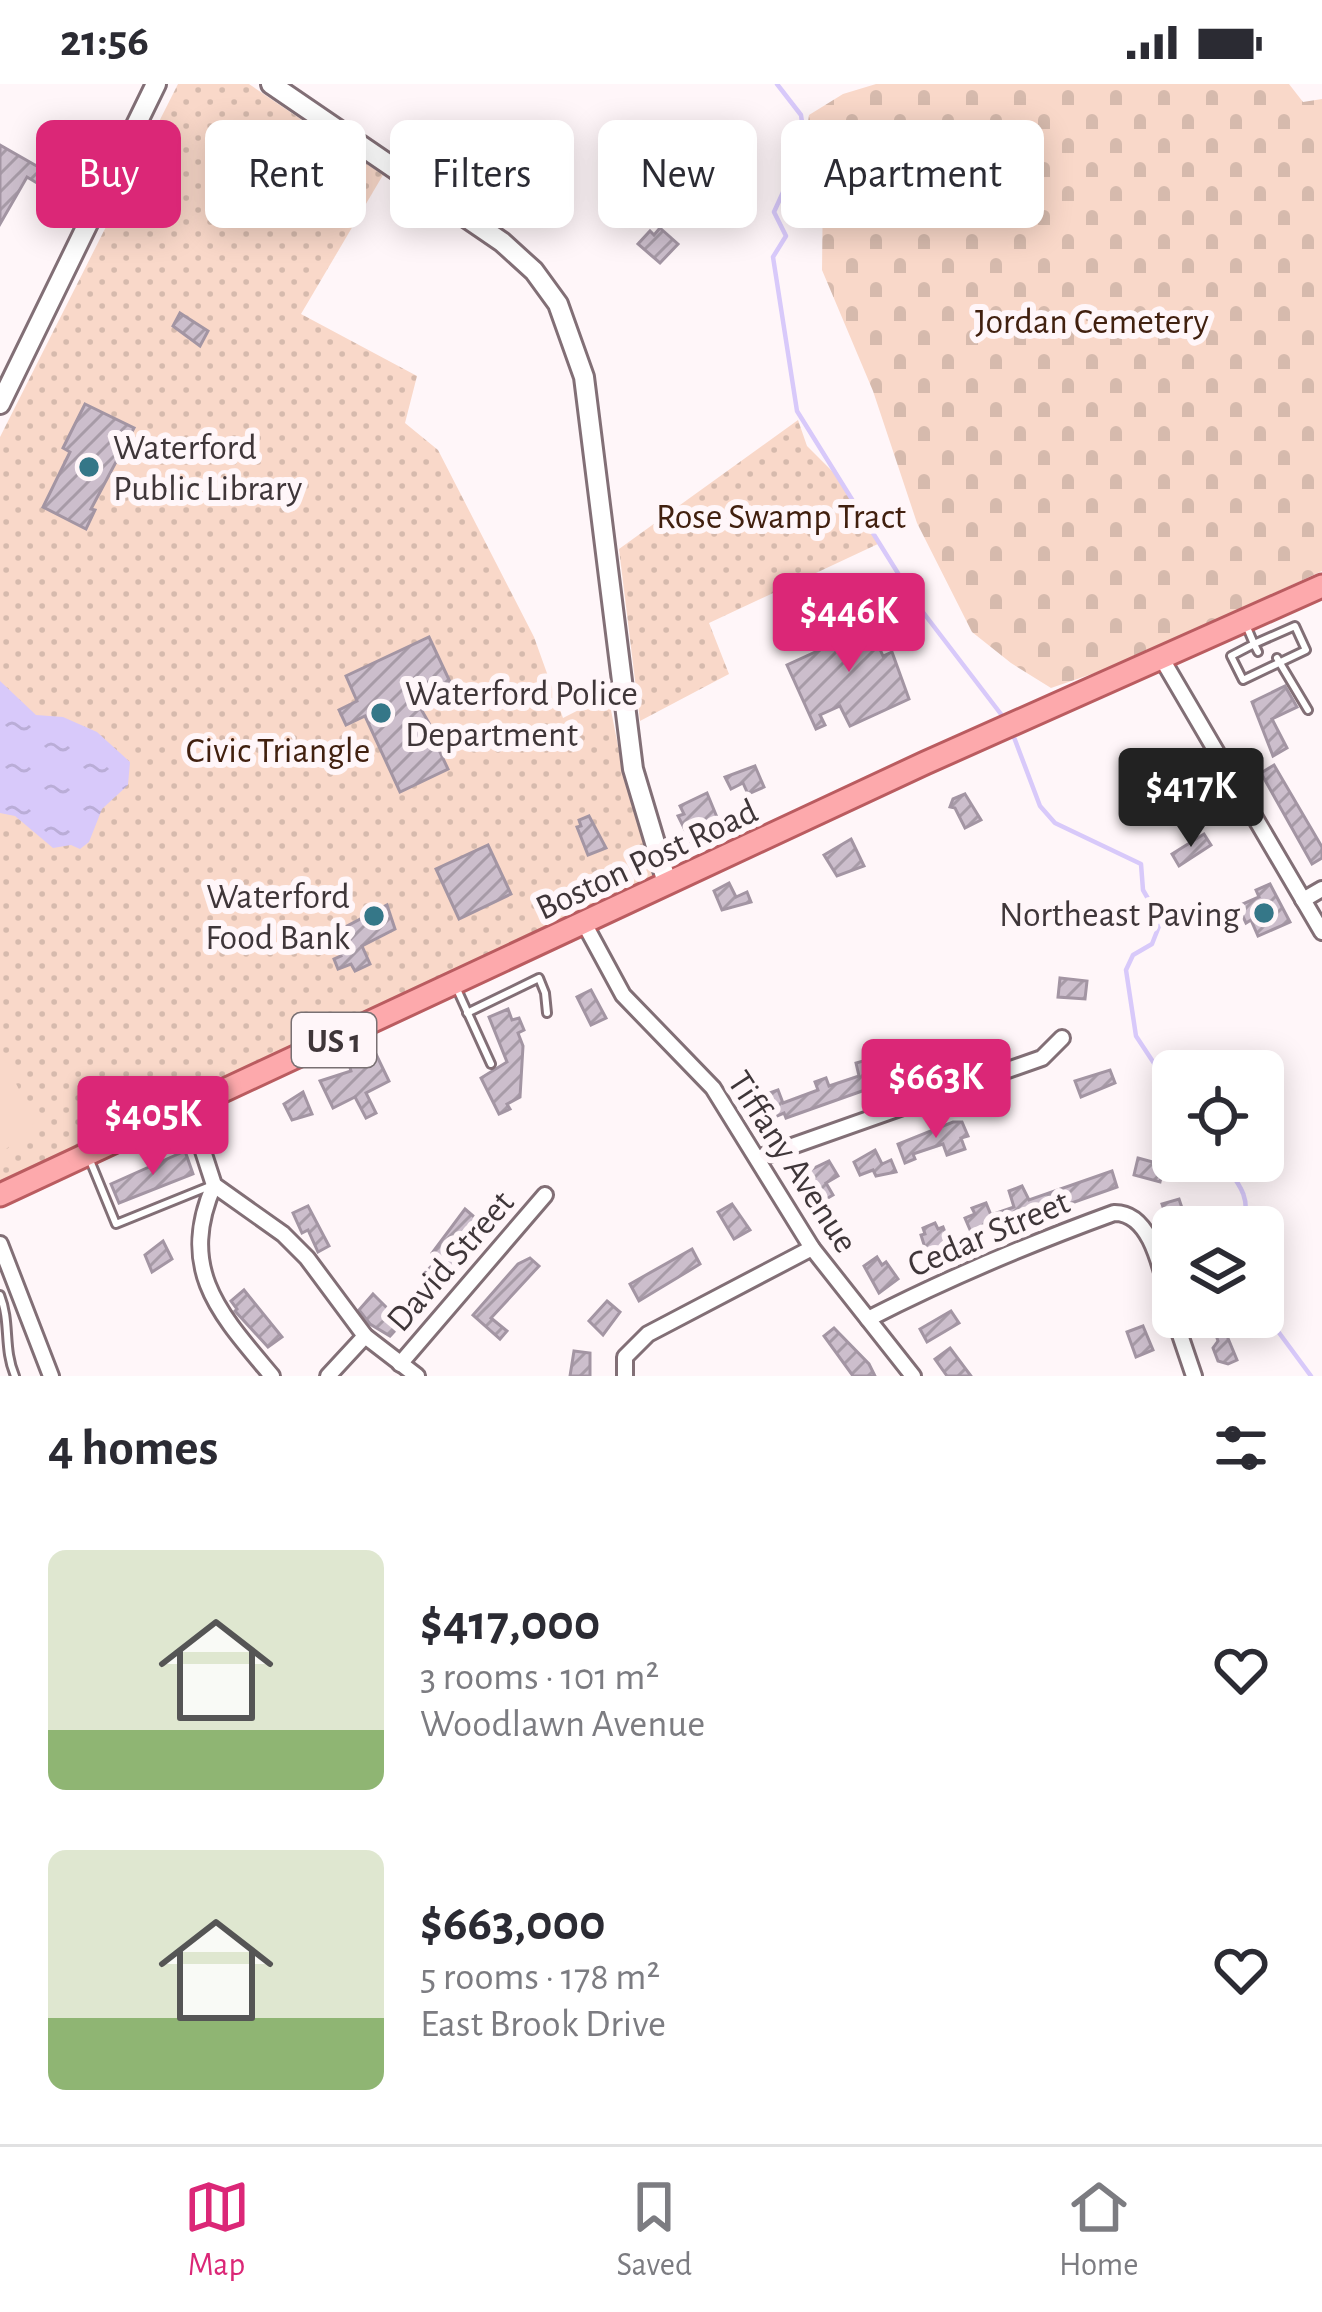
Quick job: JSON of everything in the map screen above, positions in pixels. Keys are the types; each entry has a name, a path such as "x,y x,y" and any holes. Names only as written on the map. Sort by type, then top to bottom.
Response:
{"main road":[{"name":"Boston Post Road","path":"0,1195 668,883 1321,587"}],"street":[{"path":"0,404 156,84"},
{"path":"271,84 502,242 534,271 558,304 584,377 633,770 668,883"},
{"path":"1162,659 1322,932"},
{"path":"1303,900 1322,889"},
{"name":"Tiffany Avenue","path":"584,923 623,995 713,1088 812,1248 913,1376"},
{"path":"758,1158 1042,1058 1062,1038"},
{"path":"189,1108 214,1184 283,1234 307,1258 365,1336 417,1376"},
{"path":"214,1184 207,1201 200,1264 203,1279 233,1330 272,1376"},
{"name":"David Street","path":"400,1364 544,1195"},
{"name":"Cedar Street","path":"868,1319 947,1279 1114,1213 1135,1216 1152,1248"},
{"path":"0,1244 52,1376"},
{"path":"625,1376 625,1357 648,1334 812,1248"},
{"path":"328,1376 365,1336"},
{"path":"1181,1338 1193,1376"}],"lane":[{"path":"1244,622 1256,648"},
{"path":"1295,626 1306,650 1243,680 1232,656 1256,648 1295,626"},
{"path":"1279,660 1309,710"},
{"path":"466,1012 539,978 547,1013"},
{"path":"454,984 491,1064"},
{"path":"88,1154 116,1224 214,1184"},
{"path":"0,1295 10,1319 3,1342 15,1376"}],"green space":[{"name":"Civic Triangle","path":"178,84 249,84 302,120 205,120 205,228 352,228 301,314 417,376 405,423 438,450 534,637 563,718 608,695 626,786 667,883 0,1183 0,437 105,228 181,228 181,120 160,120"},
{"name":"Jordan Cemetery","path":"876,84 1289,84 1303,102 1322,99 1322,571 1118,665 1051,688 972,632 917,523 873,391 822,270 822,228 1044,228 1044,120 808,120 843,94"},
{"name":"Civic Triangle","path":"366,163 383,175 366,204"},
{"name":"Rose Swamp Tract","path":"798,420 807,446 834,473 880,543 709,623 729,674 640,721 619,549"},
{"path":"0,1051 34,1120 32,1128 0,1154"}],"water":[{"path":"0,681 36,715 63,717 97,732 130,762 128,785 102,809 89,842 80,849 71,845 53,848 15,816 0,813"}],"building":[{"path":"0,145 36,166 36,182 27,177 0,224"},
{"path":"660,228 678,244 660,263 638,244 650,231 654,235"},
{"path":"180,313 208,331 200,346 173,326"},
{"name":"Waterford Public Library","path":"85,404 134,428 91,509 95,510 86,529 43,507 70,452 63,448"},
{"path":"852,609 862,630 870,627 883,656 892,652 909,699 850,726 840,706 820,715 825,725 816,729 787,665 837,642 827,620"},
{"name":"Waterford Police Department","path":"429,637 452,686 417,702 442,746 438,748 448,769 400,792 365,716 346,725 339,710 357,701 346,676"},
{"path":"1285,686 1297,707 1272,719 1287,748 1273,756 1252,702"},
{"path":"1274,765 1322,847 1322,858 1312,864 1261,773"},
{"path":"755,766 764,787 748,794 743,783 731,789 725,777"},
{"path":"1196,779 1209,800 1204,803 1208,809 1199,814 1182,788"},
{"path":"707,793 721,827 691,842 678,816 684,814 680,806"},
{"path":"965,794 981,820 965,828 950,807 953,799"},
{"path":"589,816 606,848 588,855 577,827 579,820"},
{"path":"1204,834 1211,845 1179,866 1172,854"},
{"path":"851,839 864,866 837,876 824,855"},
{"path":"488,845 511,894 459,919 436,869"},
{"path":"729,883 736,897 747,892 751,902 722,910 714,891"},
{"name":"Northeast Paving","path":"1270,884 1290,922 1258,936 1238,906 1259,897 1256,890"},
{"path":"387,905 395,929 362,946 370,964 355,971 351,964 338,969 334,959 341,956 332,934"},
{"path":"1060,978 1087,981 1085,999 1058,997"},
{"path":"591,990 606,1018 591,1025 577,997"},
{"path":"508,1009 524,1030 518,1033 523,1046 520,1097 499,1114 481,1078 507,1062 489,1017"},
{"path":"374,1050 389,1081 366,1093 376,1113 366,1118 355,1097 333,1108 320,1081 351,1071 349,1064"},
{"path":"870,1059 879,1085 786,1118 784,1113 770,1119 764,1095 778,1090 783,1103 818,1090 815,1082 826,1078 829,1086 859,1076 856,1063"},
{"path":"1110,1070 1115,1083 1081,1097 1075,1081"},
{"path":"303,1092 312,1114 292,1120 284,1104"},
{"path":"962,1122 968,1136 961,1138 965,1149 947,1155 943,1144 913,1154 915,1159 905,1163 898,1144"},
{"path":"875,1150 882,1164 891,1160 896,1172 876,1176 873,1170 860,1175 854,1162"},
{"path":"185,1151 193,1174 119,1203 111,1184"},
{"path":"1138,1158 1152,1162 1152,1180 1134,1175"},
{"path":"829,1161 838,1176 826,1183 833,1195 821,1202 806,1172"},
{"path":"1112,1171 1117,1187 1049,1211 1048,1207 985,1231 983,1227 971,1232 965,1218 975,1214 972,1208 986,1203 991,1215 1014,1207 1009,1191 1022,1186 1029,1200"},
{"path":"732,1204 750,1230 734,1239 718,1212"},
{"path":"308,1206 329,1246 318,1252 293,1213"},
{"path":"465,1209 486,1227 459,1256 464,1260 437,1285 424,1274 438,1259 432,1253"},
{"path":"935,1223 938,1229 943,1227 950,1245 926,1251 923,1228"},
{"path":"163,1241 172,1259 152,1272 145,1255"},
{"path":"692,1249 700,1264 639,1301 630,1284"},
{"path":"877,1257 898,1279 879,1293 864,1266"},
{"path":"530,1258 539,1266 491,1318 507,1331 500,1339 473,1315 518,1264"},
{"path":"244,1290 282,1337 268,1347 235,1311 231,1301"},
{"path":"373,1294 402,1323 390,1336 370,1324 359,1310"},
{"path":"607,1301 620,1312 603,1335 589,1321"},
{"path":"951,1311 959,1323 927,1342 920,1329"},
{"path":"1143,1326 1153,1350 1136,1357 1127,1332"},
{"path":"834,1328 875,1376 853,1376 824,1336"},
{"path":"1228,1338 1237,1360 1218,1361 1213,1348"},
{"path":"950,1348 971,1376 947,1376 935,1359"},
{"path":"574,1351 590,1353 590,1376 570,1376"}],"waterway":[{"path":"777,84 801,115 805,144 774,212 786,236 773,257 797,411 919,607 1007,722"},
{"path":"1012,732 1040,806 1055,823 1141,864 1143,890 1161,921 1152,944 1133,955 1126,970 1136,1036 1152,1060"},
{"path":"1237,1182 1245,1206"},
{"path":"1283,1338 1311,1376"}],"place":[{"name":"Waterford Public Library","path":"89,467"},
{"name":"Waterford Police Department","path":"381,713"},
{"name":"Northeast Paving","path":"1264,913"},
{"name":"Waterford Food Bank","path":"374,916"}]}
